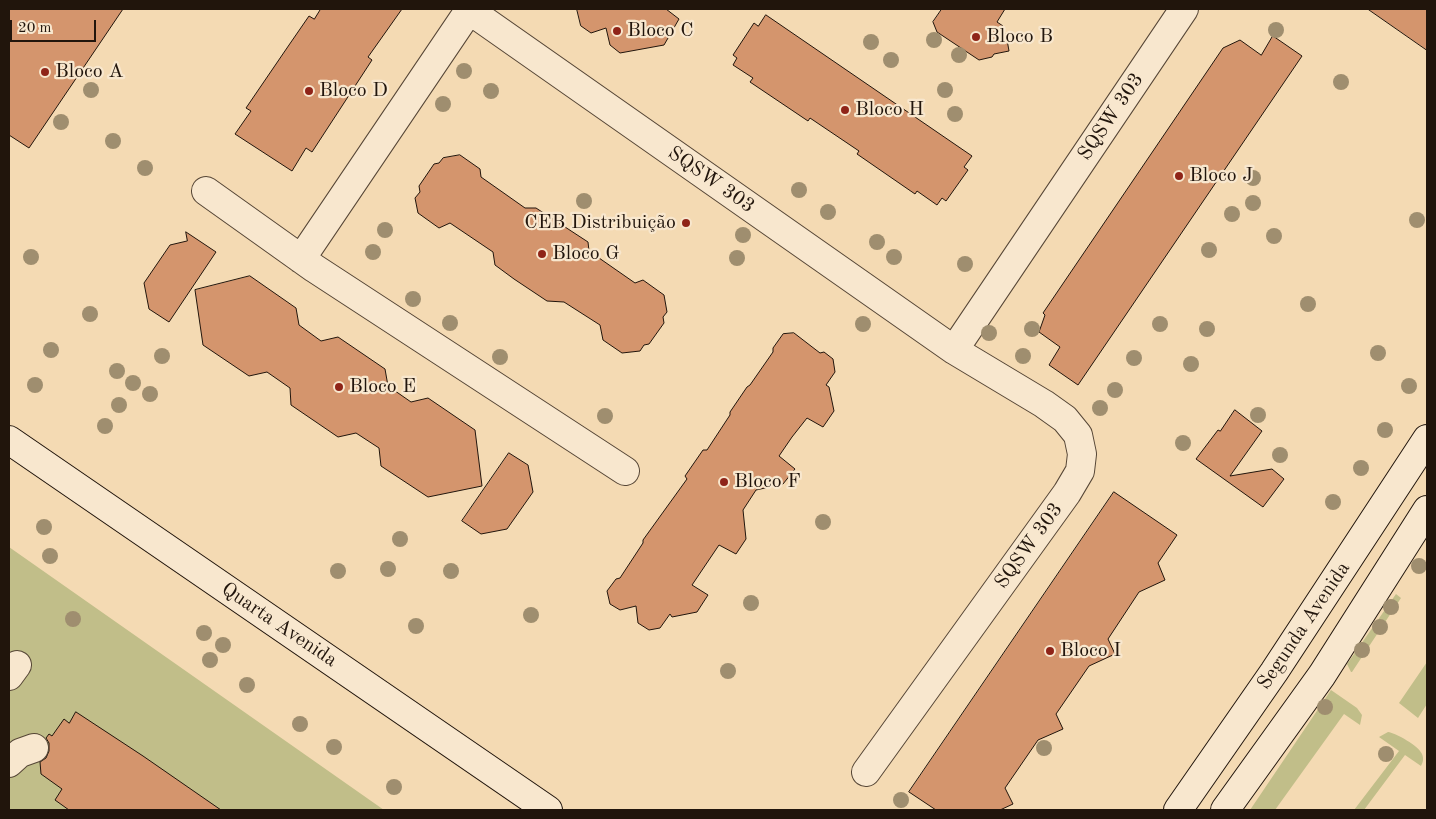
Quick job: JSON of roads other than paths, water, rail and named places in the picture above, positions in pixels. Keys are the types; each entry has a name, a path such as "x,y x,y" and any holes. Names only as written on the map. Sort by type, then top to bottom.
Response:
{"street":[{"name":"SQSW 303","path":"301,259 469,9 954,350 1044,404 1065,419 1078,435 1082,454 1080,471 1067,493 866,772"},
{"name":"SQSW 303","path":"954,350 1184,9"},
{"path":"206,191 301,259 625,471"},
{"name":"Segunda Avenida","path":"1178,810 1274,672 1427,439"},
{"name":"Quarta Avenida","path":"9,440 548,810"},
{"name":"Segunda Avenida","path":"1225,810 1322,675 1427,510"},
{"path":"9,763 20,753 34,748"}],"place":[{"name":"Bloco C","path":"617,31"},
{"name":"Bloco B","path":"976,37"},
{"name":"Bloco A","path":"45,72"},
{"name":"Bloco D","path":"309,91"},
{"name":"Bloco H","path":"845,110"},
{"name":"Bloco J","path":"1179,176"},
{"name":"CEB Distribuição","path":"686,223"},
{"name":"Bloco G","path":"542,254"},
{"name":"Bloco E","path":"339,387"},
{"name":"Bloco F","path":"724,482"},
{"name":"Bloco I","path":"1050,651"}]}
